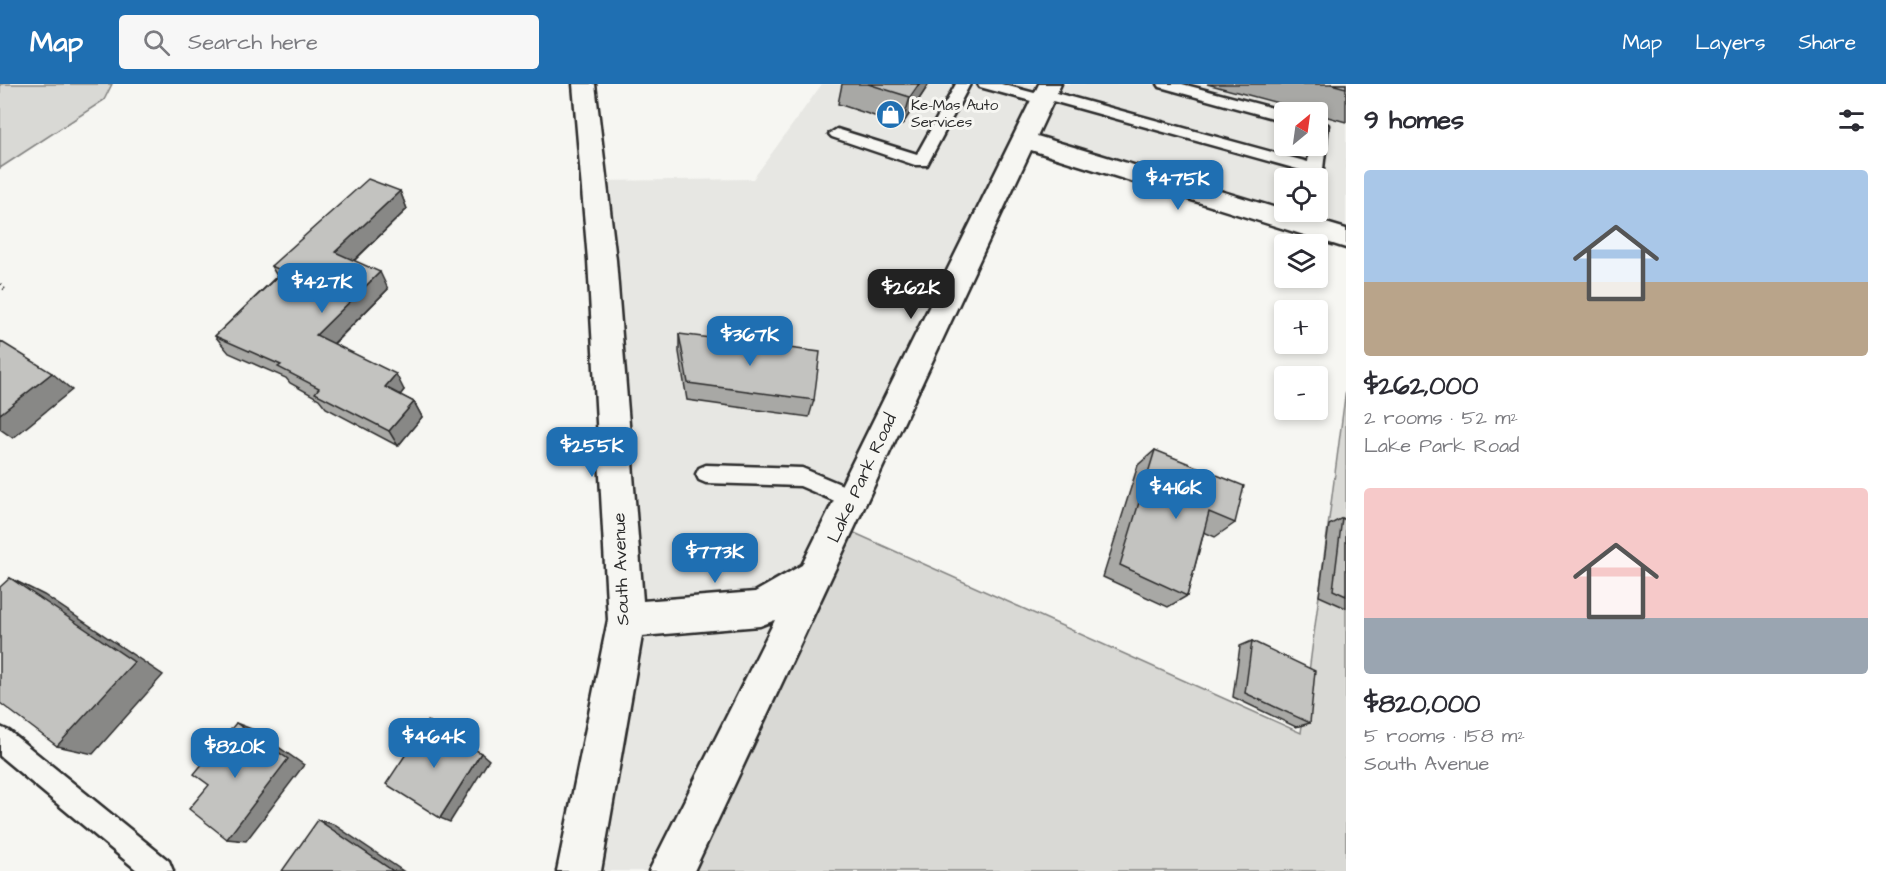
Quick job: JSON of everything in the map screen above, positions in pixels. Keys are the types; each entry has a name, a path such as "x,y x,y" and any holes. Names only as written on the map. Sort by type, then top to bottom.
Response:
{"street":[{"name":"South Avenue","path":"579,871 626,620 603,271 584,84"},
{"name":"Lake Park Road","path":"670,871 1046,93"},
{"path":"1023,140 1346,239"},
{"path":"626,620 760,609 814,577"}],"lane":[{"path":"837,134 921,161 963,84"},
{"path":"985,84 1046,93 1315,169 1316,156"},
{"path":"1165,84 1274,113"},
{"path":"706,474 802,477 851,499"},
{"path":"0,741 159,871"}],"path":[{"path":"0,284 7,292"}],"shaded area":[{"path":"0,84 112,84 104,100 0,168"},
{"path":"822,84 1346,84 1346,239 1291,222 1328,222 1328,168 1274,168 1274,217 1023,140 671,871 579,871 626,620 595,181 753,179"},
{"path":"1346,389 1346,871 671,871 839,526 1301,733"}],"building":[{"path":"868,84 919,84 910,97"},
{"path":"1331,84 1346,84 1346,88"},
{"path":"368,179 400,191 335,252 380,272 316,335 396,374 385,387 414,402 389,431 315,393 319,388 278,367 281,365 215,336 283,271 271,266"},
{"path":"679,334 820,352 814,400 688,383"},
{"path":"0,341 52,373 0,414"},
{"path":"1155,450 1244,486 1235,523 1209,512 1187,596 1120,565"},
{"path":"1342,518 1346,520 1346,596 1333,590"},
{"path":"10,578 134,662 57,746 0,703 0,587"},
{"path":"1252,641 1315,671 1310,723 1245,693"},
{"path":"428,721 481,753 440,818 386,784"},
{"path":"236,723 288,759 227,839 189,809 209,785 194,774"},
{"path":"318,820 393,871 282,871"}],"place":[{"name":"Ke-Mas Auto Services","path":"890,114"}]}
